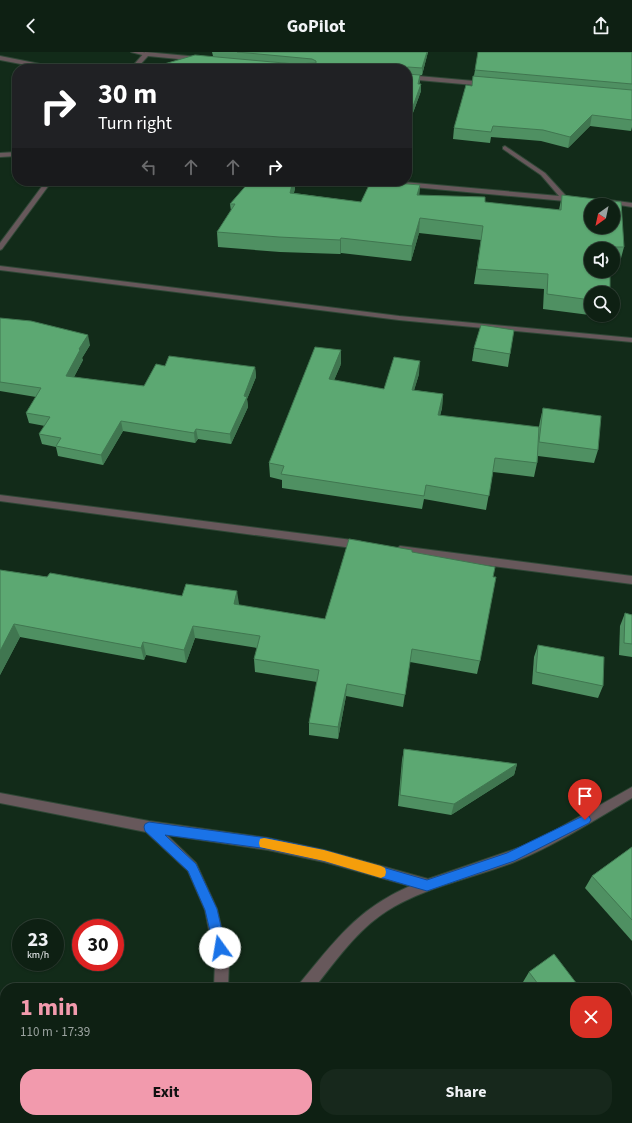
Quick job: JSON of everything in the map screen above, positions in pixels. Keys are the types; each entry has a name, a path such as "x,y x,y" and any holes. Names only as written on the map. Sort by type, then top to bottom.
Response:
{"street":[{"path":"134,52 209,60"},
{"path":"137,64 147,53"},
{"path":"0,58 30,64"},
{"path":"412,77 492,85"},
{"path":"505,148 544,174 565,198"},
{"path":"0,155 12,154"},
{"path":"412,185 580,200"},
{"path":"0,248 45,186"},
{"path":"620,203 632,204"},
{"path":"0,268 399,318 632,340"},
{"path":"0,498 370,546"},
{"path":"394,549 632,580"},
{"path":"309,983 347,937 382,908 427,885 510,857 573,827 632,792"},
{"path":"0,798 149,827 268,844 324,856 427,885"},
{"path":"149,827 192,867 211,909 222,961 221,983"}],"building":[{"path":"237,52 427,52 422,68 412,67 412,64 295,64 316,63 316,61 312,59"},
{"path":"478,52 632,52 632,84 475,70"},
{"path":"195,55 295,64 164,64"},
{"path":"412,74 420,75 418,84 421,84 412,109"},
{"path":"473,76 632,90 632,120 592,115 570,137 543,130 493,126 491,132 454,128 466,85 472,86"},
{"path":"412,184 420,185 417,195 485,197 485,202 561,210 562,195 587,198 584,198 584,234 620,234 621,202 624,247 620,247 620,242 584,242 584,278 610,278 610,286 584,286 584,299 547,294 548,274 477,269 483,226 420,218 412,246 341,238 340,240 217,232 235,204 230,204 246,186 292,186 290,193 361,202 369,186 412,186"},
{"path":"0,318 31,321 88,335 79,349 80,350 66,376 144,386 156,364 165,366 169,356 255,367 244,396 247,397 230,434 196,429 194,433 121,421 101,455 56,446 61,438 39,434 50,417 26,413 41,388 0,382"},
{"path":"481,325 514,330 510,354 474,348"},
{"path":"315,347 341,350 329,379 384,389 394,357 420,361 412,390 443,394 438,415 539,427 537,463 495,458 489,496 426,485 424,496 281,474 284,466 269,463"},
{"path":"543,408 601,416 598,450 539,442"},
{"path":"349,539 495,567 493,577 496,577 480,661 412,649 405,695 347,684 338,727 309,723 319,670 254,659 260,636 193,626 184,650 143,642 141,648 14,624 0,651 0,570 47,577 50,573 182,596 186,584 237,591 234,604 325,619"},
{"path":"625,613 632,615 632,644 624,643"},
{"path":"538,645 604,657 603,686 536,672"},
{"path":"404,749 517,764 454,804 400,795"},
{"path":"632,847 632,920 592,876"},
{"path":"554,954 576,983 537,983 529,972"}],"slow traffic":[{"path":"264,843 324,856 381,872"}],"route":[{"path":"220,948 211,909 192,867 149,827 268,844 324,856 427,885 510,857 585,820"}]}
